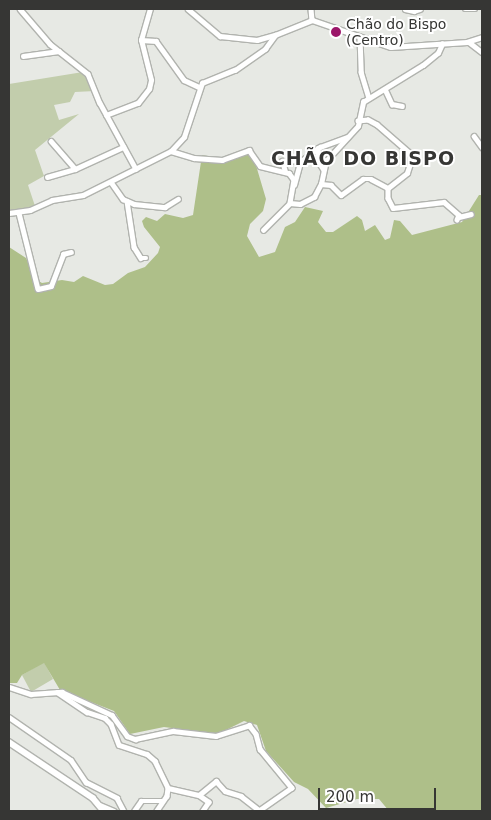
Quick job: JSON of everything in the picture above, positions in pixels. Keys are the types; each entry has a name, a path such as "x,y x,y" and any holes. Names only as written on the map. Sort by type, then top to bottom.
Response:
{"main road":[{"path":"9,742 100,805 104,811"}],"street":[{"path":"20,9 59,51 88,74 106,115 136,170"},
{"path":"106,115 138,103 147,95 151,80 141,40 142,26 150,9"},
{"path":"188,9 220,36 257,40 312,20 391,46 469,42 482,37"},
{"path":"311,9 312,20"},
{"path":"405,9 414,11 420,9"},
{"path":"465,9 476,9"},
{"path":"9,213 19,212 52,200 75,197 111,182 171,151 184,137 199,87 208,80 228,74 265,49 275,35"},
{"path":"360,37 362,76 369,98"},
{"path":"141,40 156,41 184,80 199,87"},
{"path":"469,42 482,52"},
{"path":"290,202 300,204 314,197 321,184 326,161 353,131 363,102 385,89 398,78 424,65 438,53 442,44"},
{"path":"23,56 59,51"},
{"path":"385,89 392,104 402,106"},
{"path":"358,121 368,120 377,125 411,156 406,173 388,188"},
{"path":"474,136 482,147"},
{"path":"285,172 282,161 302,160 318,148 348,137"},
{"path":"51,141 75,169"},
{"path":"47,177 75,169 124,147"},
{"path":"318,148 318,162 324,170"},
{"path":"171,151 194,158 222,160 249,150 260,166 285,172 292,177 293,186"},
{"path":"263,230 290,202 293,186 302,160"},
{"path":"321,184 331,185 338,195 365,179 388,188"},
{"path":"111,182 127,201 134,248 141,258 146,258"},
{"path":"388,188 388,198 394,208 444,202 458,218 471,214"},
{"path":"127,201 160,207 170,205 178,200"},
{"path":"19,212 38,289 51,286 63,254 71,252"},
{"path":"9,687 32,694 57,692 112,715 127,736 135,739 173,732 216,736 249,725 256,734 260,749 291,784 292,788 284,796 259,811 241,796 225,791 216,781 199,795"},
{"path":"57,692 87,712 105,718 111,724 119,745 147,754 156,761 168,788 167,796 157,811"},
{"path":"9,717 71,760 86,782 117,798 124,811"},
{"path":"168,788 199,795 209,802 203,811"},
{"path":"134,811 141,801 162,801"},
{"path":"100,805 114,811"}],"green space":[{"path":"83,72 95,91 75,92 70,102 54,105 59,120 79,114 35,150 44,176 28,185 35,206 9,211 9,84"},
{"path":"245,153 250,154 255,162 266,199 263,211 250,224 247,236 259,257 275,252 285,227 295,222 305,207 323,211 318,222 326,232 333,232 357,216 362,220 365,231 375,225 385,240 390,238 394,220 400,221 412,235 462,222 479,195 482,195 482,811 389,811 379,799 357,799 326,808 308,789 294,782 266,751 257,725 244,721 218,734 164,727 130,734 114,711 60,690 44,663 22,675 17,683 9,683 9,247 26,258 37,280 42,283 62,280 74,282 83,276 105,285 113,284 128,273 145,267 158,253 160,247 144,227 142,221 146,217 157,221 165,214 183,218 193,215 202,155 231,160"},
{"path":"44,662 53,679 31,692 22,675"}],"place":[{"name":"Chão do Bispo (Centro)","path":"336,32"}],"district":[{"name":"CHÃO DO BISPO","path":"363,159"}]}
